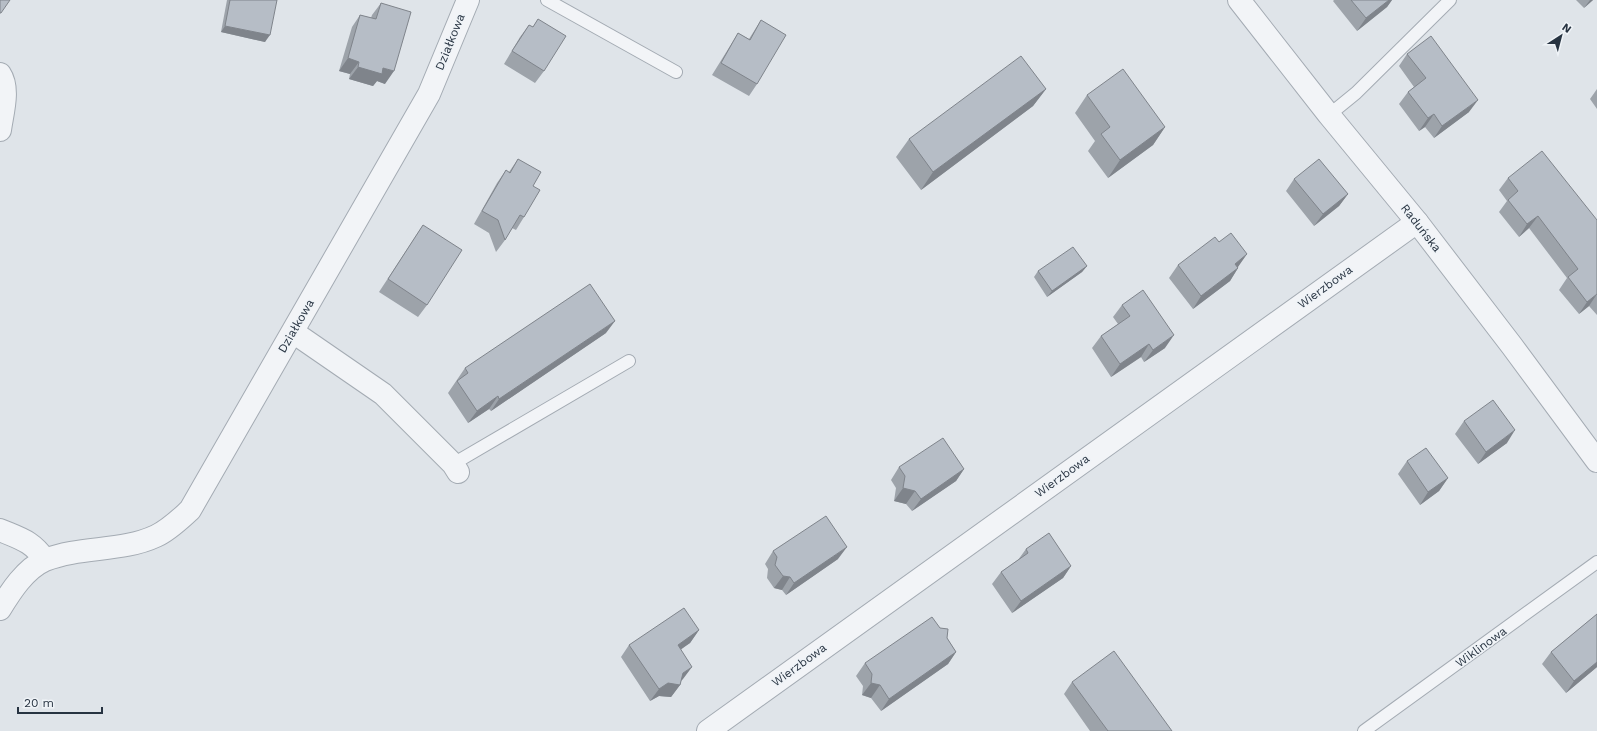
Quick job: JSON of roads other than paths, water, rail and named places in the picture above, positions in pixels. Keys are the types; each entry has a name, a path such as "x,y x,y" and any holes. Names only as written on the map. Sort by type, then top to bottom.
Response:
{"street":[{"name":"Działkowa","path":"45,560 78,551 135,543 157,536 178,522 190,510 429,94 468,0"},
{"name":"Raduńska","path":"1238,0 1329,115 1417,222 1512,346 1597,461"},
{"path":"0,74 5,84 0,130"},
{"name":"Wierzbowa","path":"708,731 1417,222"},
{"path":"293,332 383,394 456,468"},
{"path":"0,530 26,541 37,549 45,560 27,573 12,590 0,609"}],"lane":[{"path":"547,0 676,72"},
{"path":"1329,115 1356,93 1450,0"},
{"path":"456,468 629,361"},
{"name":"Wiklinowa","path":"1364,731 1597,562"}]}
